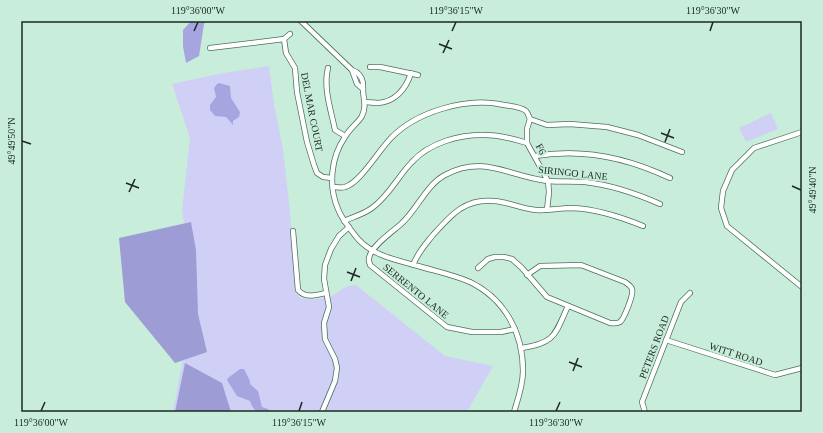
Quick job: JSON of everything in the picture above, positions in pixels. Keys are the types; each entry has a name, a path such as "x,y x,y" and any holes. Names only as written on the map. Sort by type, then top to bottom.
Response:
{"street":[{"path":"301,21 352,70 358,73 363,83 365,102 362,116 345,136 337,151 333,164 332,178 338,210 344,221 360,241 372,250 388,258 413,264 470,282 495,300 509,317 519,337 522,348 523,372 514,412"},
{"path":"210,48 284,39 290,34"},
{"name":"DEL MAR COURT","path":"284,39 286,53 294,68 307,142 314,165 317,173 323,177 332,178"},
{"path":"370,67 380,67 418,76"},
{"path":"328,68 326,88 335,130 345,136"},
{"path":"365,102 378,103 389,100 404,90 411,74"},
{"path":"333,187 345,187 354,182 392,137 424,115 447,108 471,104 495,104 518,108 526,111 530,119 546,124 606,127 638,134 682,152"},
{"name":"F6","path":"530,119 527,129 528,143 548,181 549,192 547,210"},
{"path":"802,132 754,148 732,170 723,191 721,208 727,226 802,287"},
{"path":"344,221 372,208 388,193 413,161 432,147 453,139 480,135 512,138 528,143"},
{"path":"535,156 569,153 598,155 624,160 651,169 670,178"},
{"name":"SIRINGO LANE","path":"372,250 403,222 438,179 466,167 481,166 500,168 548,181 583,182 610,186 631,192 660,204"},
{"path":"413,264 417,253 453,213 464,206 480,201 494,201 526,209 547,210 573,208 596,211 643,226"},
{"path":"322,412 335,381 337,368 336,358 326,339 324,323 329,307 324,279 325,265 338,236 349,227"},
{"path":"293,231 298,290 301,294 308,296 326,293"},
{"name":"SERRENTO LANE","path":"372,250 368,259 370,265 447,327 472,332 501,332 515,330"},
{"path":"478,268 488,259 504,257 512,259 547,297 610,323 616,324 623,319 632,294 632,289 625,282 581,265 540,266 527,275"},
{"name":"PETERS ROAD","path":"645,412 642,402 681,302 690,293"},
{"path":"522,348 538,345 549,340 555,334 568,306"},
{"name":"WITT ROAD","path":"666,340 774,375 802,368"}],"shaded area":[{"path":"191,21 206,21 204,24 199,56 186,63 183,46 183,30"},
{"path":"269,66 274,104 283,149 290,211 296,290 299,297 311,299 326,297 333,295 343,288 356,285 445,356 493,366 467,412 173,412 190,322 192,271 182,210 190,138 172,84 223,73"},
{"path":"219,83 230,86 231,98 240,112 239,117 233,121 233,125 226,117 215,116 210,110 210,105 216,97 214,88"},
{"path":"771,113 778,129 746,142 739,128"},
{"path":"191,222 196,250 198,314 207,352 175,363 125,302 119,238"},
{"path":"185,363 222,383 231,412 175,412"},
{"path":"240,369 244,369 250,384 258,391 262,407 268,409 270,412 257,411 253,408 250,401 237,396 227,380"}]}
